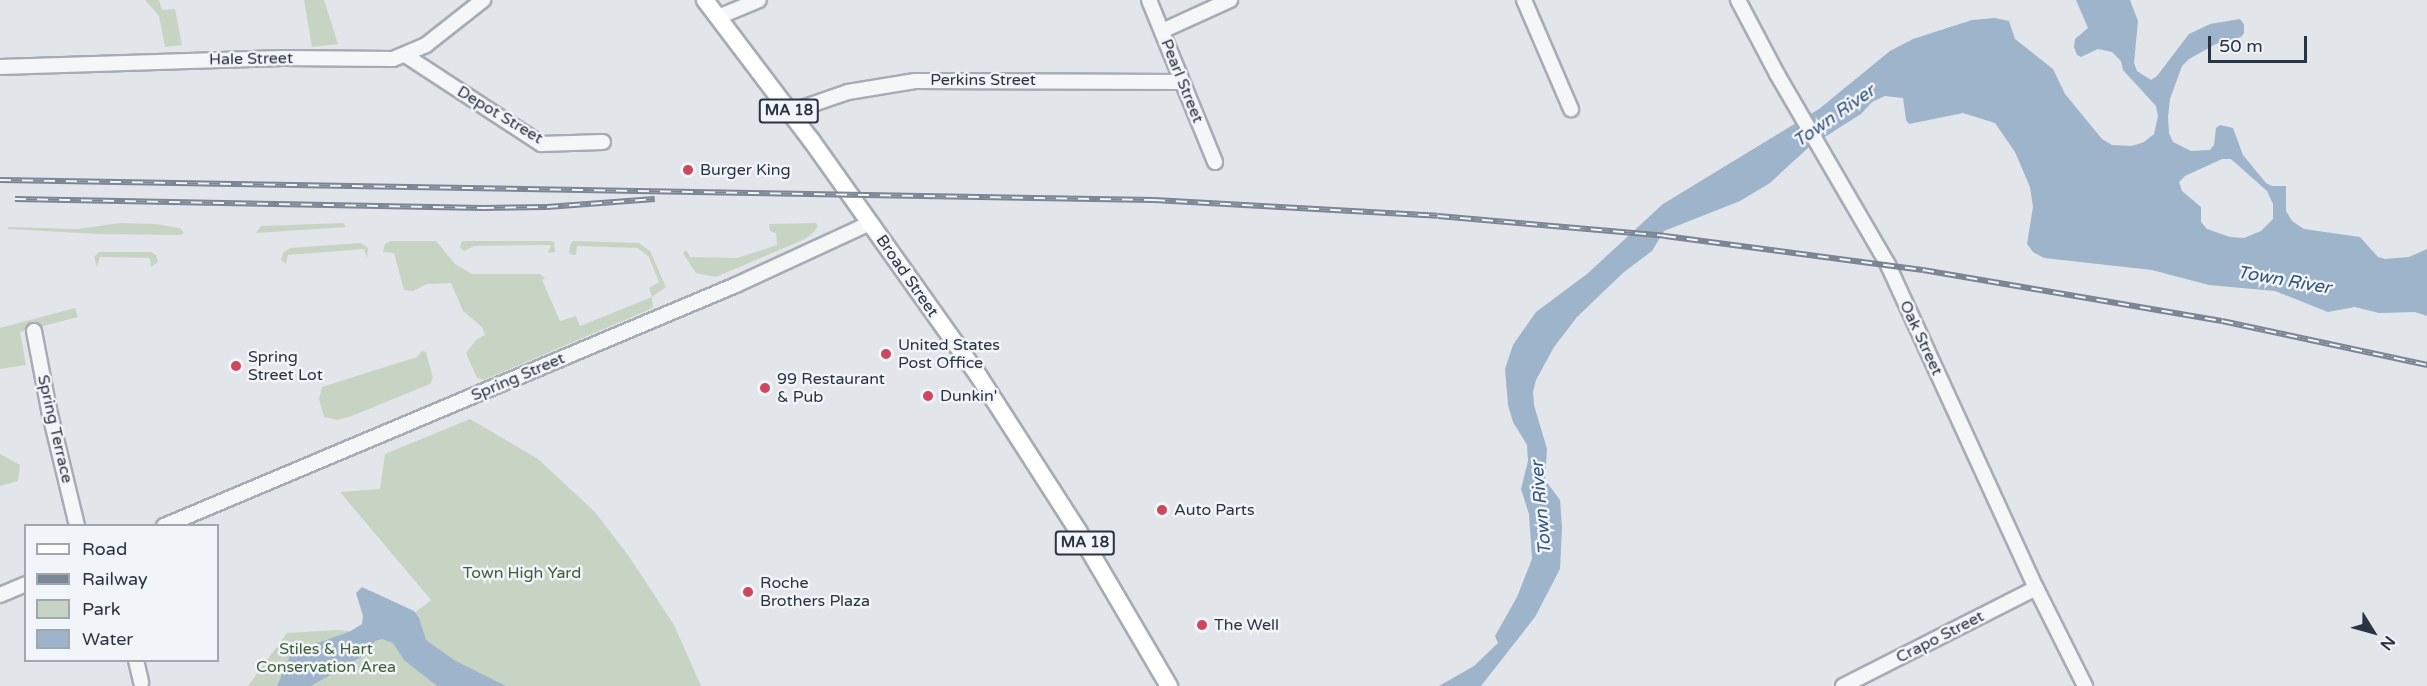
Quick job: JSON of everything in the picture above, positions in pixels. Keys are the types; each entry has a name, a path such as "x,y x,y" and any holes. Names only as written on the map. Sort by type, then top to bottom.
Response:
{"main road":[{"name":"Broad Street","path":"705,0 870,223 1026,448 1169,686"}],"street":[{"name":"Hale Street","path":"0,67 283,58 393,59 438,37 483,0"},
{"path":"718,17 759,0"},
{"name":"Pearl Street","path":"1149,0 1215,162"},
{"path":"1162,31 1230,0"},
{"path":"1524,0 1571,110"},
{"name":"Oak Street","path":"1738,0 1799,112 1888,265 2036,588 2085,686"},
{"name":"Depot Street","path":"405,55 541,144 603,142"},
{"name":"Perkins Street","path":"790,112 848,92 915,81 1182,82"},
{"name":"Spring Street","path":"166,524 726,290 870,223"},
{"name":"Spring Terrace","path":"34,332 49,410 77,524"},
{"path":"0,595 24,585"},
{"name":"Crapo Street","path":"1843,686 2036,588"},
{"path":"136,662 141,682"}],"green space":[{"path":"145,0 159,0 162,10 175,9 182,45 165,47 159,16"},
{"path":"304,0 324,0 338,44 312,47"},
{"path":"120,223 156,224 180,228 184,233 181,235 98,234 8,229 8,227 77,229"},
{"path":"343,223 346,227 256,233 261,226"},
{"path":"816,223 818,226 814,232 805,239 716,277 696,273 683,253 686,250 690,257 737,258 777,245 776,233 770,231 769,224"},
{"path":"391,241 436,241 455,264 472,274 540,274 545,278 542,280 560,321 576,316 580,326 652,297 653,308 484,380 477,378 466,353 477,339 485,335 482,327 463,311 451,283 427,284 413,291 404,290 394,253 383,252 385,244"},
{"path":"462,241 551,241 554,242 555,252 548,253 551,245 474,246 464,251 460,248"},
{"path":"573,241 639,243 650,251 666,287 652,297 649,288 659,282 649,257 638,248 577,246 576,255 572,255 569,253 570,245"},
{"path":"361,243 368,248 367,258 364,249 288,255 286,264 281,260 283,253 290,248"},
{"path":"99,252 151,252 156,255 158,262 151,267 150,258 100,257 97,267 94,257"},
{"path":"75,308 78,317 20,332 26,365 0,369 0,328"},
{"path":"422,351 426,352 433,378 430,384 349,417 337,420 324,417 319,399 322,387 417,357"},
{"name":"Town High Yard","path":"470,419 538,459 595,512 630,558 674,625 701,686 248,686 287,633 337,630 388,634 431,600 340,492 380,489 385,454"},
{"path":"0,454 20,465 18,481 0,486"}],"water":[{"name":"Town River","path":"2076,0 2130,0 2138,21 2134,63 2137,71 2151,80 2157,76 2189,34 2210,24 2240,19 2244,24 2244,33 2241,37 2216,44 2189,59 2182,66 2170,99 2169,133 2173,142 2191,151 2210,150 2214,145 2216,128 2220,125 2233,128 2243,155 2266,183 2272,186 2286,186 2286,211 2292,221 2304,229 2360,237 2378,257 2385,259 2409,257 2427,249 2427,316 2415,312 2379,313 2355,307 2328,312 2275,291 2209,285 2152,270 2044,258 2033,252 2027,244 2033,207 2030,187 2015,152 1995,123 1963,113 1909,124 1906,120 1903,98 1885,96 1872,102 1861,114 1809,147 1770,183 1740,201 1664,231 1652,251 1624,272 1577,317 1554,347 1536,380 1533,392 1534,405 1547,449 1545,480 1560,500 1562,527 1560,569 1535,617 1481,686 1439,686 1474,666 1498,643 1495,636 1517,597 1532,559 1529,514 1521,489 1528,461 1527,445 1513,422 1508,405 1505,369 1513,345 1536,312 1587,274 1663,204 1819,109 1890,51 1913,39 1972,20 1995,18 2009,21 2015,39 2053,69 2065,94 2102,139 2112,145 2132,146 2144,142 2154,134 2158,116 2156,106 2123,70 2121,61 2112,52 2098,49 2081,57 2077,55 2074,47 2075,39 2088,28","holes":["2222,159 2231,159 2267,191 2273,204 2273,219 2261,231 2244,238 2230,237 2207,229 2201,222 2201,207 2182,191 2179,182 2185,176"]},
{"path":"362,587 414,611 419,618 426,640 454,660 506,686 437,686 404,660 393,643 382,639 375,641 361,657 311,686 277,686 290,656 309,646 349,632 362,624 363,616 356,593"}],"railway":[{"path":"0,180 1154,200 1438,216 1665,236 1923,270 2222,321 2427,365"},
{"path":"15,199 483,208 547,207 655,199"}],"place":[{"name":"Burger King","path":"688,170"},
{"name":"United States Post Office","path":"886,354"},
{"name":"Spring Street Lot","path":"236,366"},
{"name":"99 Restaurant & Pub","path":"765,388"},
{"name":"Dunkin'","path":"928,396"},
{"name":"Auto Parts","path":"1162,510"},
{"name":"Roche Brothers Plaza","path":"748,592"},
{"name":"The Well","path":"1202,625"}],"park label":[{"name":"Stiles & Hart Conservation Area","path":"326,658"}]}
